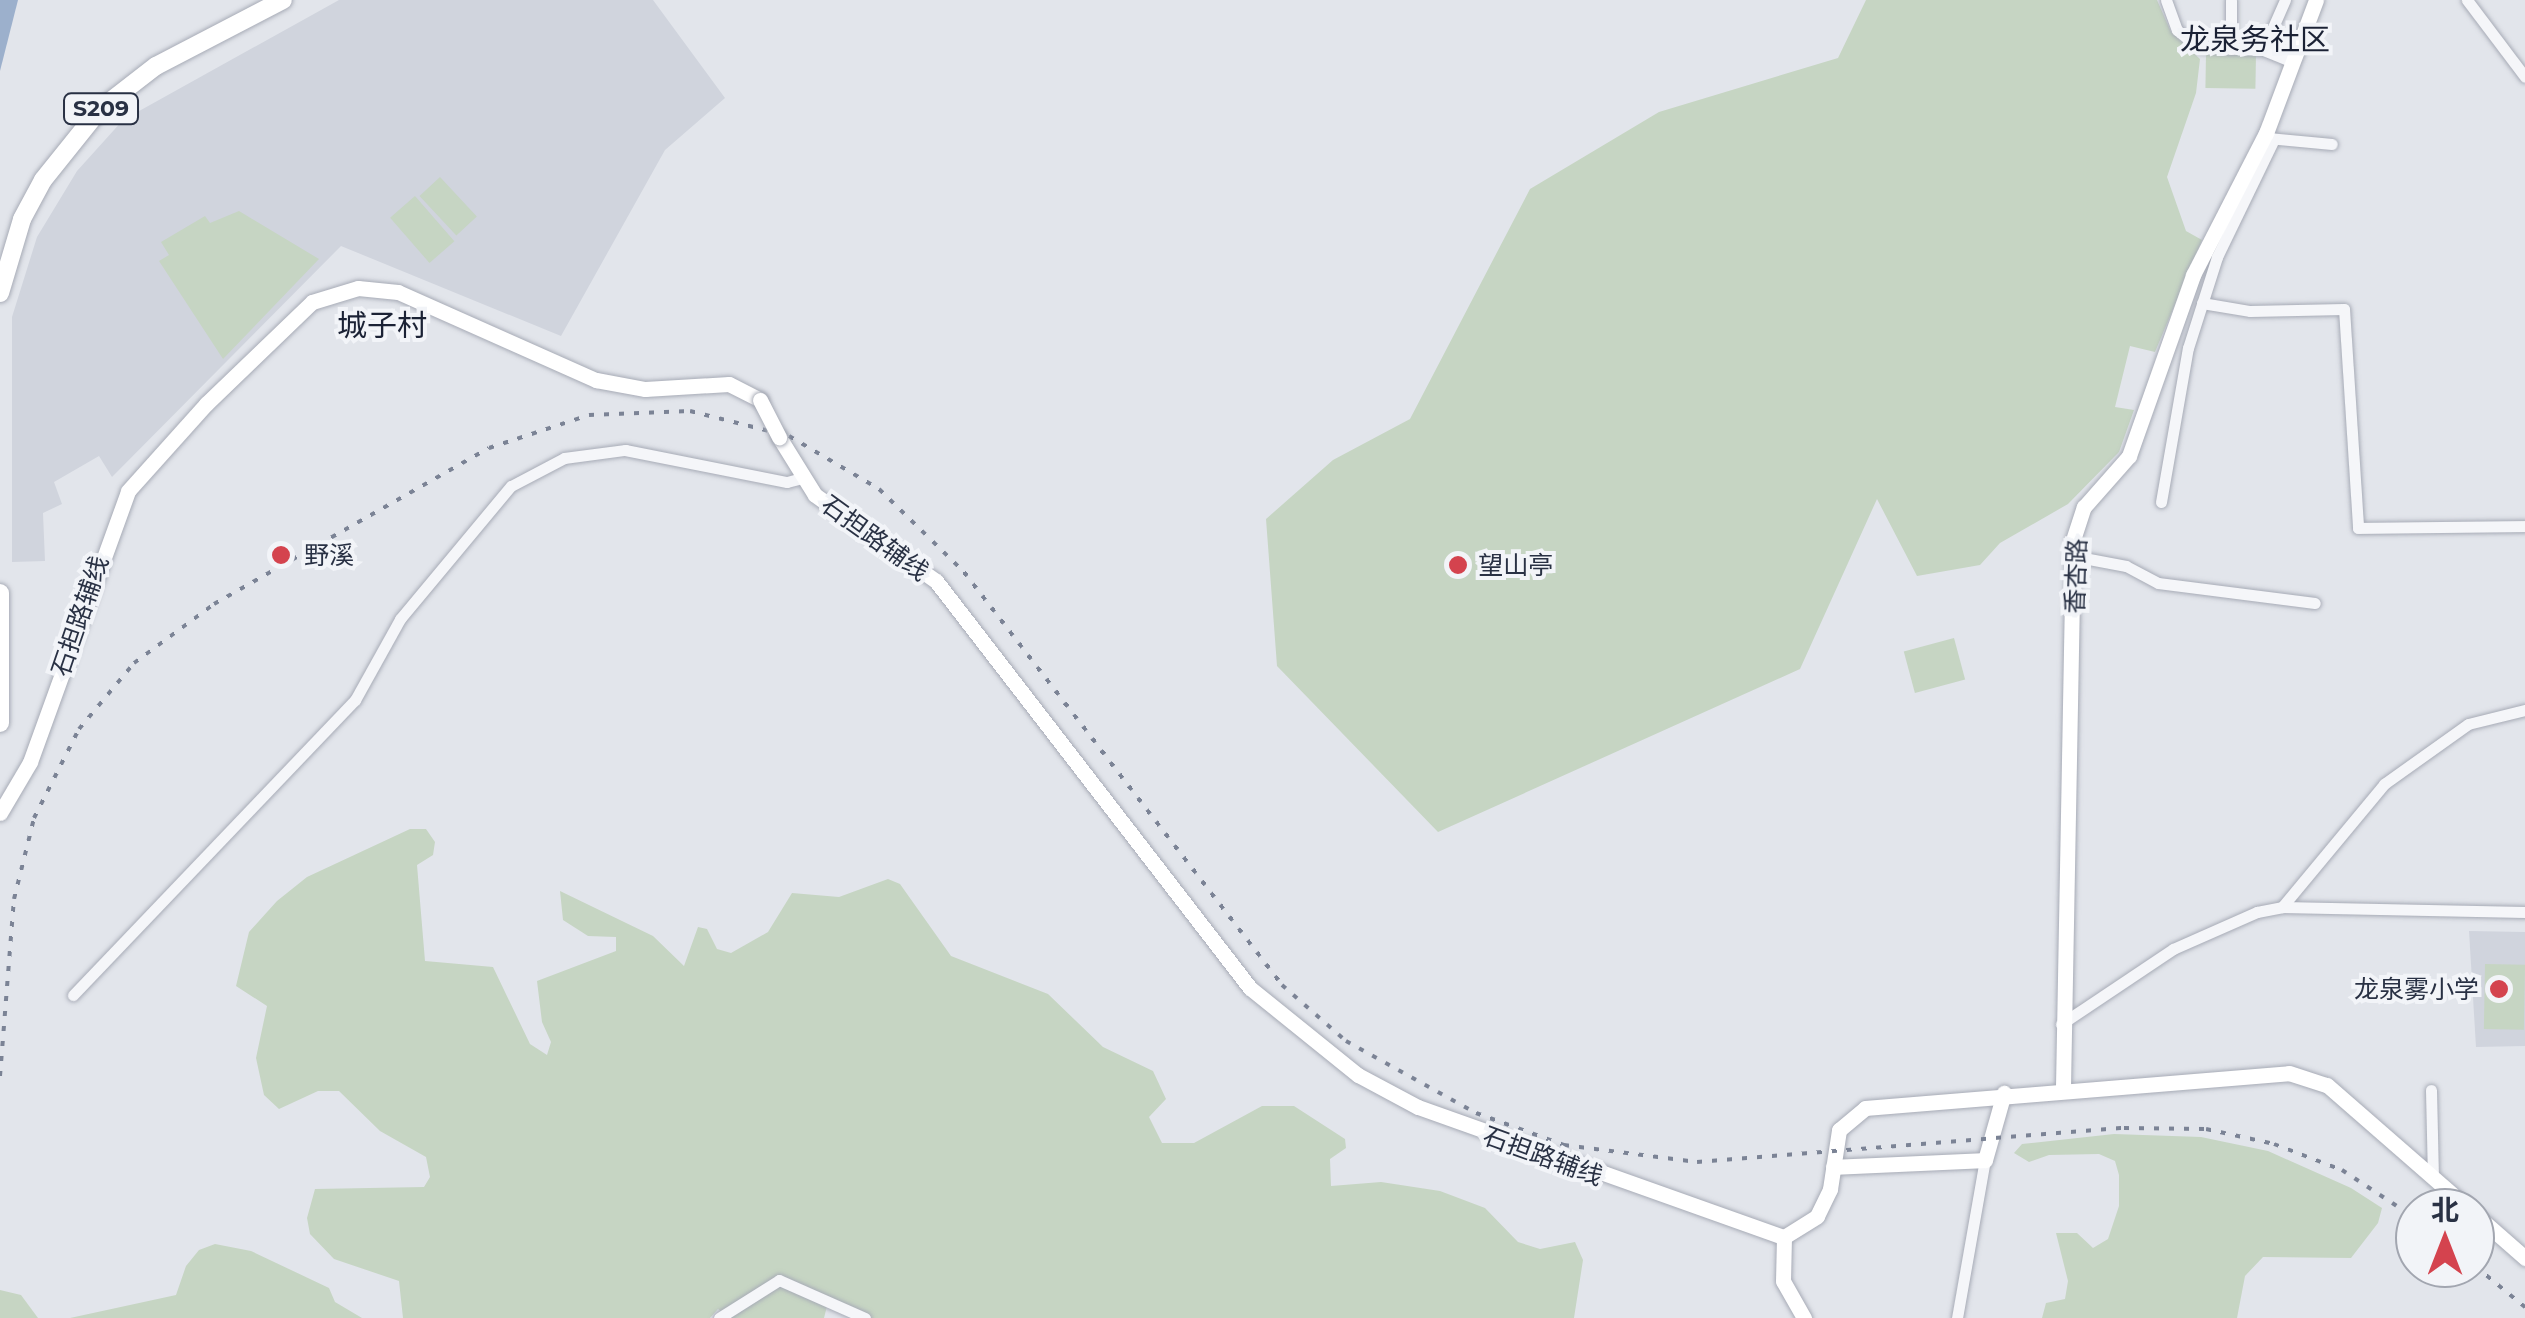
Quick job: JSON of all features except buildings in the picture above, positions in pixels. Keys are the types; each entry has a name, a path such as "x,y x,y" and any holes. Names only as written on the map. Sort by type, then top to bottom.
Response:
{"main road":[{"name":"S209","path":"0,293 22,219 44,180 99,110 156,66 283,0"},
{"name":"香杏路","path":"2062,1087 2075,687 2073,556 2084,508 2129,456 2193,276 2269,138 2316,0"},
{"name":"石担路辅线","path":"0,813 26,772 128,491 220,390 312,302 358,288 398,292 596,380 645,389 728,384 760,400 815,495 936,581 1200,928 1250,988 1308,1038 1358,1074 1474,1130 1784,1237"},
{"path":"0,593 0,724"},
{"path":"1804,1318 1784,1282 1784,1237 1816,1216 1833,1167 1839,1130 1865,1108 2062,1087 2261,1073 2309,1076 2445,1188"},
{"path":"1833,1167 1985,1160 2004,1092"},
{"path":"2495,1232 2525,1258"}],"street":[{"path":"2166,0 2177,30 2198,48 2262,50 2293,62"},
{"path":"2232,0 2232,49"},
{"path":"2262,50 2285,0"},
{"path":"2467,0 2525,77"},
{"path":"2161,502 2164,459 2202,303 2217,257 2269,138 2332,144"},
{"path":"2202,303 2250,311 2344,310 2358,528 2525,526"},
{"path":"73,996 355,700 400,619 511,486 564,458 625,450 787,482 802,478"},
{"path":"2073,556 2126,566 2158,583 2315,602"},
{"path":"2282,907 2384,784 2468,724 2525,710"},
{"path":"2062,1024 2173,949 2282,907 2525,912"},
{"path":"2430,1090 2434,1178"},
{"path":"1957,1318 1966,1240 1985,1160"},
{"path":"719,1318 779,1280 865,1318"}],"shaded area":[{"path":"339,0 653,0 725,98 665,150 561,336 341,246 112,477 99,456 54,482 62,504 43,513 45,561 12,562 12,317 37,237 77,171 123,120"},
{"name":"龙泉雾小学","path":"2469,931 2525,932 2525,1046 2476,1047"}],"green space":[{"path":"1866,0 2157,0 2171,32 2200,59 2196,93 2167,177 2186,231 2202,240 2155,352 2130,346 2115,407 2134,410 2119,452 2068,504 2000,543 1980,565 1917,576 1877,499 1800,669 1438,832 1277,666 1266,519 1333,460 1410,419 1530,189 1659,112 1838,58"},
{"path":"2206,54 2256,55 2255,89 2205,88"},
{"path":"440,177 477,216 456,236 420,196"},
{"path":"415,196 454,241 429,263 390,218"},
{"path":"239,211 319,259 223,359 159,261 169,255 161,242 205,216 210,223"},
{"path":"1954,638 1965,680 1915,693 1904,651"},
{"path":"410,829 426,829 435,842 433,855 417,865 425,961 493,967 530,1044 547,1055 551,1042 542,1022 537,981 616,951 616,937 588,936 563,920 560,891 653,936 684,966 698,927 707,929 717,949 731,953 768,932 792,893 839,897 888,879 900,884 951,956 1048,994 1103,1047 1153,1071 1166,1099 1149,1117 1162,1143 1194,1143 1262,1106 1294,1106 1345,1139 1346,1148 1330,1159 1331,1186 1381,1182 1440,1191 1485,1208 1518,1242 1540,1249 1575,1242 1583,1260 1574,1318 851,1318 827,1306 824,1318 730,1318 718,1309 710,1318 403,1318 399,1281 334,1259 310,1234 307,1218 315,1189 424,1187 430,1177 426,1157 380,1131 339,1091 318,1091 279,1109 264,1095 256,1058 267,1006 236,986 249,932 277,901 307,877"},
{"path":"2485,964 2525,965 2524,1030 2484,1029"},
{"path":"2114,1134 2201,1137 2268,1151 2351,1188 2382,1208 2378,1223 2351,1258 2263,1257 2245,1276 2237,1318 2042,1318 2046,1303 2065,1299 2068,1281 2056,1233 2077,1233 2093,1248 2108,1239 2119,1206 2119,1175 2115,1161 2099,1154 2049,1155 2029,1162 2014,1153 2022,1144"},
{"path":"215,1244 251,1251 329,1288 335,1302 362,1318 70,1318 176,1295 186,1266 199,1250"},
{"path":"0,1290 21,1295 38,1318 0,1318"}],"water":[{"path":"0,0 18,0 0,71"}],"railway":[{"path":"0,1076 14,899 34,818 79,729 134,663 214,604 489,448 589,415 690,411 789,436 879,489 964,572 1282,985 1346,1041 1476,1113 1564,1145 1697,1162 2124,1128 2206,1129 2274,1144 2342,1170 2395,1205"},
{"path":"2495,1282 2525,1307"}],"place":[{"name":"野溪","path":"281,555"},
{"name":"望山亭","path":"1458,565"},
{"name":"龙泉雾小学","path":"2499,989"}],"district":[{"name":"龙泉务社区","path":"2255,40"},
{"name":"城子村","path":"382,326"}]}
